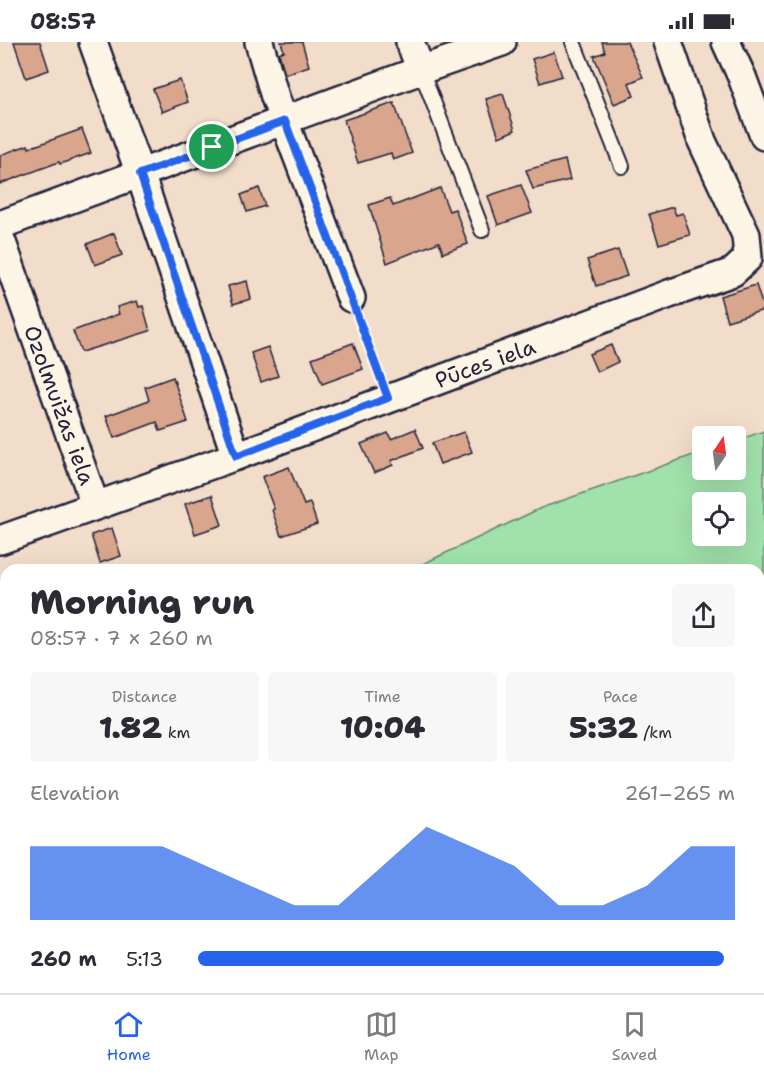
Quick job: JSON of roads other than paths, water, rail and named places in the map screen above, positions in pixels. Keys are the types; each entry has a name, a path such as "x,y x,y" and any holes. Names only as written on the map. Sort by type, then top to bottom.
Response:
{"street":[{"path":"93,42 236,456"},
{"path":"259,42 275,97 351,298"},
{"path":"410,42 421,70"},
{"path":"0,225 502,42"},
{"name":"Pūces iela","path":"0,540 236,456 733,272 748,258 746,235 702,141 668,42"},
{"path":"726,42 764,136"},
{"name":"Ozolmuižas iela","path":"0,237 95,505"}],"lane":[{"path":"573,42 622,166"},
{"path":"421,70 482,230"}]}
